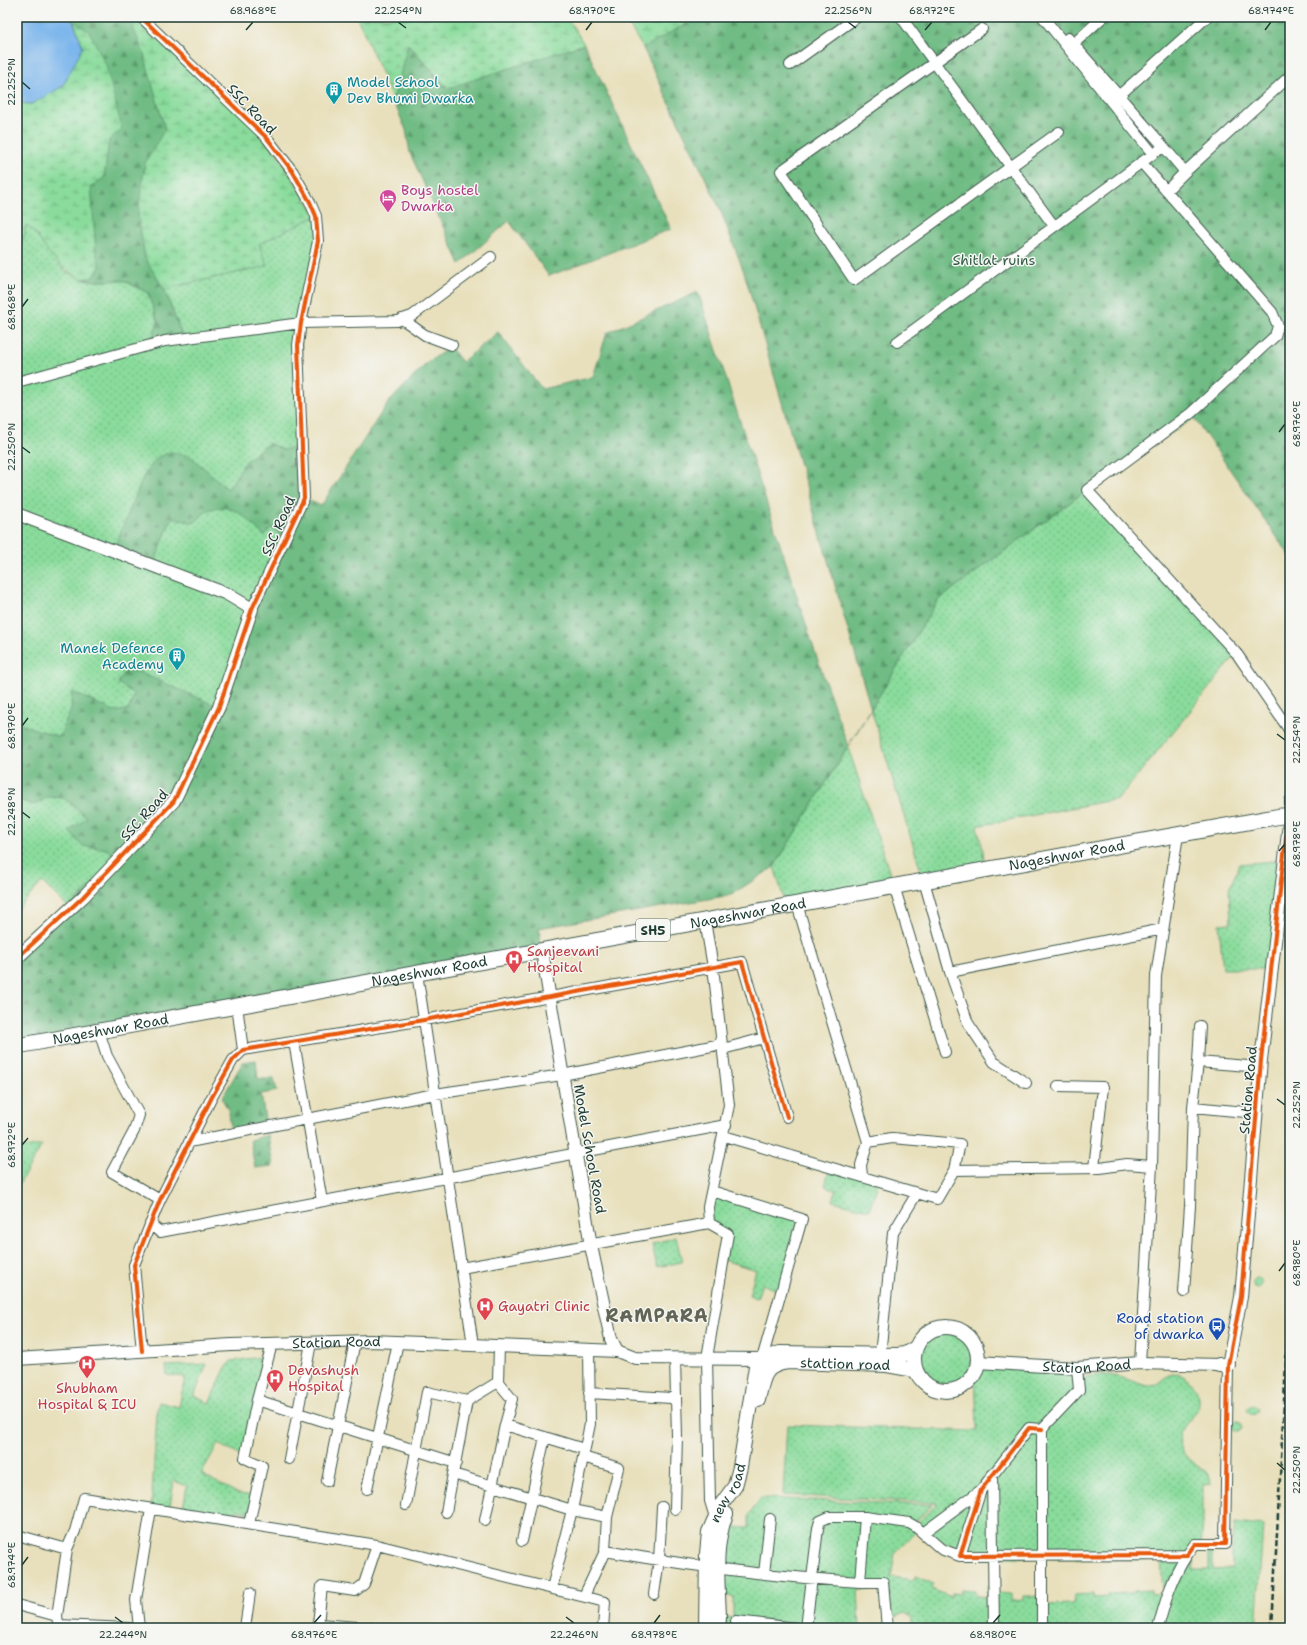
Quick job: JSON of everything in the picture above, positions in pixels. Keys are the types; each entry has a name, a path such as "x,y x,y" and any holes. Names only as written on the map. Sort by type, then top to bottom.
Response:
{"main road":[{"name":"Nageshwar Road","path":"17,1046 1281,816 1290,816"},
{"path":"947,1326 957,1329 966,1334 973,1342 977,1352 978,1362 975,1373 969,1382 960,1388 950,1391 939,1391 928,1386 920,1379 915,1370 915,1348 920,1339 927,1332 937,1327 947,1326"},
{"path":"762,1359 770,1355 799,1352 880,1355 905,1354 915,1348"},
{"name":"new road","path":"719,1519 721,1505 735,1486 740,1467 753,1378 756,1366 762,1359"},
{"name":"stattion road","path":"776,1363 788,1362 888,1365 915,1370"},
{"name":"new road","path":"718,1628 709,1532 741,1493 748,1470 762,1382 768,1370 776,1363"},
{"name":"new road","path":"706,1628 713,1568"}],"street":[{"name":"SSC Road","path":"17,958 83,897 174,801 219,708 252,609 304,498 298,345 301,322 318,241 316,216 293,172 267,138 141,17"},
{"path":"790,65 857,17"},
{"path":"901,17 1054,226"},
{"path":"1043,17 1071,46"},
{"path":"1050,17 1071,46 1115,99 1153,154"},
{"path":"1071,46 1103,17"},
{"path":"1115,99 1207,17"},
{"path":"982,29 781,171 854,280 1059,132"},
{"path":"1166,191 1290,76"},
{"path":"1115,99 1164,147 1185,172"},
{"path":"897,342 1141,162 1164,147"},
{"path":"1141,162 1272,312 1278,326 1275,336 1191,412 1087,490 1237,654 1290,730"},
{"path":"17,382 165,341 301,322 398,321 412,316 491,257"},
{"path":"402,319 425,335 452,345"},
{"path":"17,514 226,594 252,609"},
{"path":"1290,801 1290,816"},
{"name":"Station Road","path":"978,1362 1078,1368 1140,1363 1224,1365 1240,1297 1260,1067 1290,816"},
{"path":"1140,1363 1152,1166 1156,976 1178,835"},
{"path":"924,881 950,972 968,1023 994,1062 1026,1083"},
{"path":"894,886 945,1052"},
{"path":"796,904 868,1142 861,1165 862,1176"},
{"path":"705,921 713,967 730,1105 708,1207 709,1223"},
{"path":"950,972 1163,929"},
{"name":"Model School Road","path":"542,950 591,1246 611,1338 617,1351"},
{"path":"142,1351 134,1265 160,1200 212,1097 233,1060 243,1050 424,1020 742,962 787,1117"},
{"path":"417,973 473,1345"},
{"path":"237,1006 243,1050"},
{"path":"1184,1292 1193,1107 1200,1026"},
{"path":"99,1031 107,1056 139,1115 134,1130 112,1172 160,1200"},
{"path":"190,1142 435,1094 562,1075 722,1047 764,1038"},
{"path":"294,1042 322,1201"},
{"path":"1198,1062 1260,1067"},
{"path":"1058,1086 1103,1087 1094,1168"},
{"path":"1193,1107 1256,1113"},
{"path":"150,1224 160,1232 575,1154 725,1131 937,1199 954,1170 960,1144 892,1138 868,1142"},
{"path":"954,1170 1094,1168 1128,1164 1152,1166"},
{"path":"712,1191 802,1219 762,1359"},
{"path":"880,1355 893,1233 917,1193"},
{"path":"461,1268 591,1246 709,1223 728,1234 707,1358 710,1501 719,1519"},
{"path":"327,1481 355,1341"},
{"name":"Station Road","path":"17,1359 272,1344 355,1341 617,1351 635,1358 675,1358"},
{"path":"367,1488 398,1342"},
{"path":"289,1459 310,1343"},
{"path":"249,1524 262,1466 245,1458 257,1400 272,1344"},
{"path":"485,1520 512,1399 498,1382 499,1346"},
{"path":"552,1588 572,1510 590,1424 590,1350"},
{"path":"675,1509 675,1358 762,1359 776,1363"},
{"path":"762,1359 767,1362 768,1368 762,1382"},
{"path":"1158,1628 1169,1590 1178,1568 1186,1555 1195,1544 1225,1544 1224,1365"},
{"path":"1042,1628 1042,1429 1079,1390 1078,1368"},
{"path":"406,1505 427,1392 467,1401 498,1382"},
{"path":"589,1393 670,1398 676,1401"},
{"path":"257,1400 456,1463"},
{"path":"446,1512 467,1401"},
{"path":"505,1425 545,1437 620,1468 607,1518 605,1552 584,1596"},
{"path":"922,1533 981,1490 1029,1428 1042,1429"},
{"path":"522,1541 545,1437"},
{"path":"454,1474 572,1510 607,1518"},
{"path":"992,1475 994,1628"},
{"path":"960,1556 981,1490"},
{"path":"58,1623 66,1549 75,1531 84,1498 377,1545 584,1596 605,1602 603,1628"},
{"path":"654,1594 659,1560 662,1508"},
{"path":"139,1628 136,1600 151,1509"},
{"path":"806,1628 818,1528 820,1521 829,1517 865,1517 909,1523 941,1549 960,1556 1186,1555"},
{"path":"860,1582 865,1517"},
{"path":"764,1574 770,1519"},
{"path":"17,1535 66,1549"},
{"path":"371,1628 318,1626 322,1586 355,1591 364,1584 377,1545"},
{"path":"605,1552 713,1568 812,1580 883,1582 887,1628"},
{"path":"245,1628 250,1593"},
{"path":"17,1605 58,1623 129,1628"},
{"path":"736,1621 797,1628"}],"green space":[{"path":"64,17 129,17 144,54 165,129 145,163 138,214 145,258 164,289 183,338 150,345 158,322 148,293 123,280 98,281 82,279 93,277 100,267 96,252 91,186 104,178 109,140 89,31"},
{"path":"129,17 141,17 267,138 316,216 259,244 267,266 164,289 145,258 138,214 145,163 165,129 144,54"},
{"path":"357,17 567,17 584,44 448,88 408,44 393,100"},
{"path":"624,17 698,17 643,48"},
{"name":"Shitlat ruins","path":"698,17 1290,17 1290,556 1194,418 1087,490 938,600 774,867 731,895 539,928 542,951 17,1046 17,957 119,859 107,849 82,846 69,831 87,818 64,798 48,797 34,805 19,800 17,786 21,763 17,760 17,723 59,737 71,710 72,692 116,712 129,709 134,694 118,683 128,667 219,707 211,726 226,707 252,609 285,538 271,528 264,536 241,514 227,508 220,508 209,510 194,523 172,517 152,569 113,551 145,473 158,457 171,452 190,456 228,489 247,460 269,443 283,450 302,446 304,498 321,506 387,404 427,363 450,347 462,362 498,332 542,389 593,377 607,333 698,292 816,655 848,746 871,709 744,272 720,209 643,48"},
{"path":"73,21 89,31 106,65 122,129 109,140 104,178 91,186 96,252 100,267 93,277 82,279 71,273 58,262 46,249 35,233 26,225 25,234 17,251 17,103 32,104 83,47"},
{"path":"407,44 448,88 584,44 671,229 549,276 509,221 460,264 410,153 406,130 393,100"},
{"path":"316,216 318,241 301,323 304,498 219,708 174,801 70,909 42,882 17,910 17,251 25,234 26,225 33,229 46,249 66,272 82,279 98,281 123,280 148,293 158,322 151,344 183,338 164,289 267,266 259,244"},
{"path":"1087,490 1237,654 1118,799 977,826 983,850 985,870 924,881 871,709 938,600"},
{"path":"848,747 894,886 786,906 774,867"},
{"path":"1284,860 1272,969 1223,969 1219,924 1231,923 1229,889 1240,864"},
{"path":"256,1060 258,1079 274,1079 277,1091 261,1094 266,1125 231,1131 229,1112 222,1098 243,1062"},
{"path":"268,1135 273,1166 255,1168 250,1140"},
{"path":"42,1145 17,1188 17,1149"},
{"path":"830,1166 879,1181 869,1210 833,1201 836,1190 825,1186"},
{"path":"712,1191 802,1219 781,1292 762,1284 757,1298 749,1295 756,1270 723,1260 728,1234 709,1223"},
{"path":"676,1237 682,1262 657,1267 652,1244"},
{"path":"1257,1278 1262,1283 1257,1288 1252,1283"},
{"path":"941,1333 951,1333 965,1340 972,1354 972,1364 965,1378 951,1385 941,1385 931,1381 924,1374 920,1364 920,1354 924,1344 931,1337"},
{"path":"269,1356 245,1458 218,1444 201,1474 239,1494 255,1496 250,1513 237,1510 235,1521 182,1514 187,1486 174,1481 169,1512 151,1509 159,1402 179,1407 185,1377 167,1375 166,1366 207,1364 194,1396 209,1403 224,1371 231,1361"},
{"path":"978,1362 1077,1368 1078,1379 1098,1375 1110,1375 1149,1386 1156,1384 1168,1375 1172,1374 1181,1375 1190,1381 1198,1395 1199,1403 1197,1410 1182,1429 1180,1444 1182,1450 1188,1458 1209,1474 1211,1484 1203,1485 1203,1523 1201,1544 1193,1549 1193,1569 1209,1569 1209,1553 1213,1553 1213,1570 1232,1569 1235,1523 1263,1526 1256,1628 913,1628 911,1617 905,1613 896,1617 891,1613 889,1589 858,1590 860,1628 722,1628 727,1617 733,1618 733,1597 720,1595 726,1513 733,1519 732,1527 749,1528 749,1515 761,1498 932,1505 914,1523 915,1533 895,1553 891,1577 914,1580 915,1576 934,1584 932,1589 951,1597 952,1593 960,1594 961,1589 975,1590 976,1596 988,1597 987,1586 997,1587 997,1593 1011,1594 1011,1601 1024,1600 1024,1596 1038,1596 1042,1605 1073,1604 1074,1595 1093,1594 1093,1598 1109,1597 1109,1594 1134,1593 1134,1591 1151,1590 1151,1594 1163,1593 1161,1560 960,1556 918,1522 937,1503 783,1495 787,1425 977,1431 975,1373"},
{"path":"1252,1405 1257,1410 1252,1415 1247,1410"},
{"path":"1237,1421 1242,1426 1237,1431 1232,1426"}],"water":[{"path":"17,17 64,17 73,21 83,47 63,86 32,104 17,103"}],"railway":[{"path":"1272,1628 1290,1288"}],"cycle path":[{"path":"17,958 83,897 174,801 219,707 252,609 304,498 298,345 301,323 318,241 316,216 293,172 267,138 141,17"},
{"path":"1042,1429 1029,1428 981,1490 960,1556 1187,1555 1195,1544 1225,1544 1228,1365 1241,1297 1261,1060 1290,801"},
{"path":"142,1351 134,1265 160,1200 212,1097 233,1060 243,1050 424,1020 742,962 787,1117"}],"place":[{"name":"Model School Dev Bhumi Dwarka","path":"334,105"},
{"name":"Boys hostel Dwarka","path":"388,213"},
{"name":"Manek Defence Academy","path":"177,671"},
{"name":"Sanjeevani Hospital","path":"514,974"},
{"name":"Gayatri Clinic","path":"485,1321"},
{"name":"Road station of dwarka","path":"1217,1341"},
{"name":"Shubham Hospital & ICU","path":"87,1379"},
{"name":"Devashush Hospital","path":"275,1393"}],"district":[{"name":"RAMPARA","path":"657,1316"}]}
